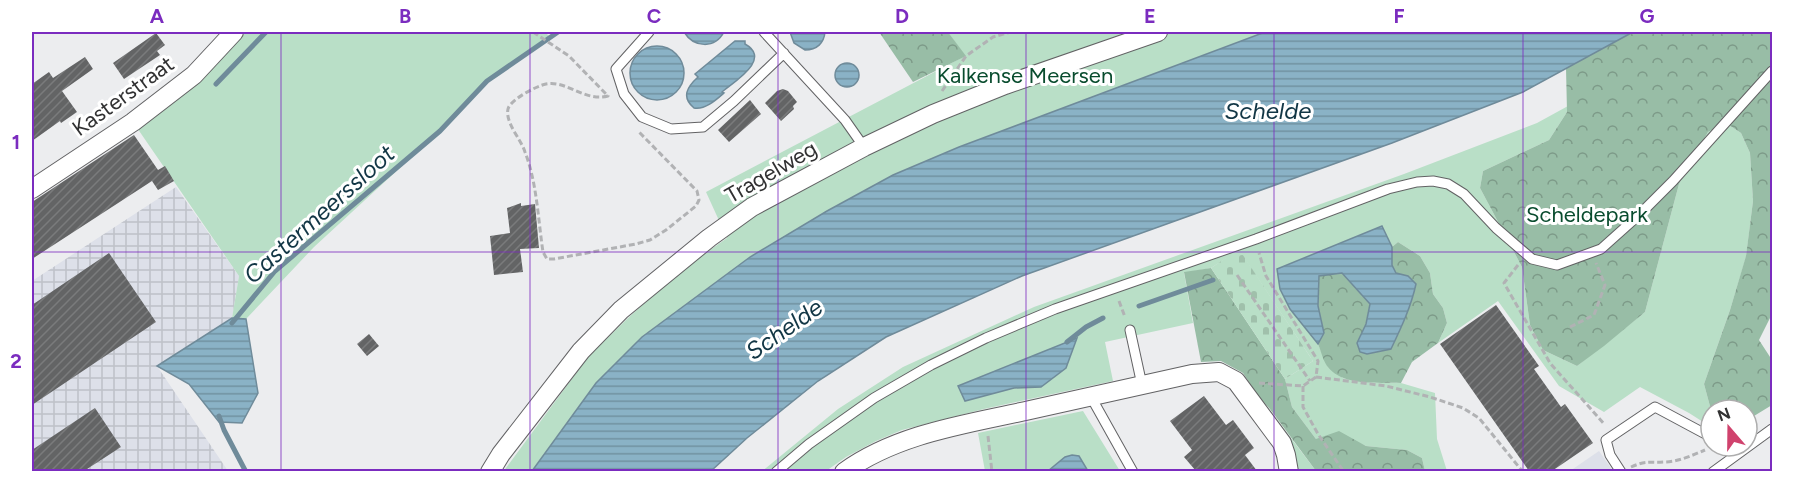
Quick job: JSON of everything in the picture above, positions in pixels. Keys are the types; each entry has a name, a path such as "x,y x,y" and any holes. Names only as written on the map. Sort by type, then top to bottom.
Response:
{"street":[{"name":"Kasterstraat","path":"32,189 133,122 194,75 234,32"},
{"name":"Tragelweg","path":"490,471 581,351 621,310 709,238 752,207 864,147 933,114 1005,85 1158,32"},
{"path":"844,471 881,450 905,440 1192,374 1219,372 1236,381 1282,443 1288,471"}],"lane":[{"path":"649,32 616,69 624,94 642,117 671,129 703,127 784,53"},
{"path":"764,32 844,120 864,147"},
{"path":"776,471 809,444 874,398 931,365 986,338 1055,309 1256,239 1388,189 1417,182 1433,181 1448,184 1464,194 1496,228 1532,259 1557,265 1592,253 1601,249 1639,215 1773,71"},
{"path":"1130,330 1142,385"},
{"path":"1091,397 1133,471"},
{"path":"1622,471 1610,455 1606,440 1655,407 1699,431"},
{"path":"1759,439 1773,429"},
{"path":"1713,471 1731,458"}],"path":[{"path":"533,32 569,56 608,96 597,99 554,84 535,88 513,101 508,107 509,120 531,167 543,252 547,259 650,240 696,206 699,201 697,190 635,128"},
{"path":"933,114 936,101 966,56 993,37 1011,32"},
{"path":"1256,239 1266,276 1318,361 1316,377"},
{"path":"1570,327 1594,315 1605,285 1592,253"},
{"path":"1526,254 1504,283 1550,363 1615,435"},
{"path":"1237,275 1310,381"},
{"path":"1115,288 1130,330"},
{"path":"1236,381 1303,386 1316,377 1386,386 1430,397 1463,408 1479,418 1523,471"},
{"path":"1303,386 1303,407 1318,434 1344,471"},
{"path":"987,420 992,471"},
{"path":"1622,471 1644,462 1663,462 1699,452"}],"shaded area":[{"path":"176,187 239,276 232,318 157,366 228,471 32,472 32,281"},
{"path":"1599,451 1613,471 1570,471"}],"green space":[{"path":"234,32 545,32 550,37 487,81 440,131 314,247 246,319 232,318 239,276 133,122"},
{"path":"879,32 948,32 966,56 913,82"},
{"name":"Kalkense Meersen","path":"948,32 1265,32 959,147 893,175 827,211 750,257 642,337 596,383 532,471 503,472 588,357 679,272 727,238 706,192 965,56"},
{"name":"Scheldepark","path":"1633,32 1772,32 1771,316 1759,340 1772,360 1772,405 1759,413 1759,398 1708,398 1704,384 1746,256 1753,201 1750,153 1741,133 1726,123 1708,132 1679,184 1645,312 1577,366 1543,350 1530,325 1522,267 1480,188 1483,171 1549,140 1567,112 1566,68"},
{"path":"1568,106 1567,112 1549,140 1483,171 1480,188 1522,267 1530,325 1543,350 1577,366 1645,312 1679,184 1708,132 1726,123 1741,133 1750,153 1753,201 1746,257 1704,384 1708,398 1699,398 1699,419 1640,387 1604,412 1559,386 1498,301 1438,343 1447,323 1443,308 1433,294 1430,273 1420,256 1398,242 1392,247 1382,226 1290,309 1318,344 1328,367 1343,378 1361,382 1401,383 1435,393 1437,439 1447,471 1425,471 1422,458 1407,450 1366,446 1353,440 1316,439 1292,407 1285,379 1313,361 1239,250 1211,268 1184,273 1193,323 1105,342 1113,381 984,409 902,430 846,457 826,471 761,472 838,409 903,367 1034,307 1404,174 1537,123"},
{"path":"1398,242 1420,256 1430,273 1433,294 1443,308 1447,323 1438,343 1412,362 1401,383 1361,382 1342,377 1327,366 1318,344 1324,332 1318,306 1319,275 1342,273 1370,303 1366,324 1357,343 1391,349 1413,297 1408,276 1396,273 1392,265 1392,247"},
{"path":"1239,249 1313,361 1285,379 1211,268"},
{"path":"1211,268 1285,379 1292,407 1316,439 1339,431 1366,446 1407,450 1422,458 1425,471 1316,471 1243,373 1221,361 1201,362 1184,272"},
{"path":"1244,382 1249,383 1316,471 1296,471"},
{"path":"1083,411 1120,471 985,471 978,433"}],"water":[{"path":"684,32 724,32 720,38 710,44 699,44"},
{"path":"790,32 825,32 819,45 805,50 794,43"},
{"name":"Schelde","path":"1265,32 1633,32 1523,92 1392,143 1022,276 886,337 818,381 747,438 711,471 532,471 596,383 642,337 750,257 893,175 959,147"},
{"path":"735,41 745,41 755,56 749,70 714,101 706,106 694,108 688,100 687,92 698,77 695,74"},
{"path":"657,46 667,48 676,54 682,63 684,73 682,83 676,92 667,98 657,100 647,98 638,92 632,83 630,73 632,63 638,54 647,48"},
{"path":"847,63 852,64 858,70 858,80 852,86 847,87 842,86 836,80 835,75 836,70 842,64"},
{"path":"1382,226 1392,247 1392,265 1396,273 1408,276 1416,284 1409,309 1391,349 1367,354 1360,352 1357,343 1366,324 1370,304 1342,273 1319,276 1318,306 1324,333 1318,344 1290,309 1280,289 1277,269"},
{"path":"232,318 246,319 258,393 242,423 219,422 189,384 157,366"},
{"path":"1077,338 1066,368 1041,387 1014,388 965,401 958,386"},
{"path":"1079,456 1088,471 1048,471 1065,457"}],"building":[{"path":"156,33 165,45 157,51 160,55 124,79 113,63"},
{"path":"85,57 93,69 62,91 77,112 32,141 32,84 49,72 53,78"},
{"path":"783,89 788,91 797,102 793,106 794,109 781,121 765,103 777,91"},
{"path":"750,100 761,114 729,142 718,130"},
{"path":"134,135 158,170 165,166 174,181 158,190 152,181 32,259 32,202"},
{"path":"521,203 521,206 535,204 539,248 520,249 523,272 494,275 490,236 510,233 507,208"},
{"path":"109,253 156,322 32,405 32,305"},
{"path":"1496,305 1539,366 1534,369 1561,407 1565,404 1593,443 1552,471 1529,471 1440,344"},
{"path":"369,334 379,346 367,356 357,344"},
{"path":"1204,396 1226,425 1233,420 1254,448 1245,455 1257,471 1196,471 1184,457 1192,450 1170,421"},
{"path":"95,408 121,447 84,471 32,471 32,450"}],"waterway":[{"path":"216,84 266,32"},
{"name":"Castermeerssloot","path":"232,323 275,271 440,131 487,81 558,32"},
{"path":"1139,306 1213,280"},
{"path":"1067,342 1086,327 1103,318"},
{"name":"Castermeerssloot","path":"219,416 246,472"}]}
